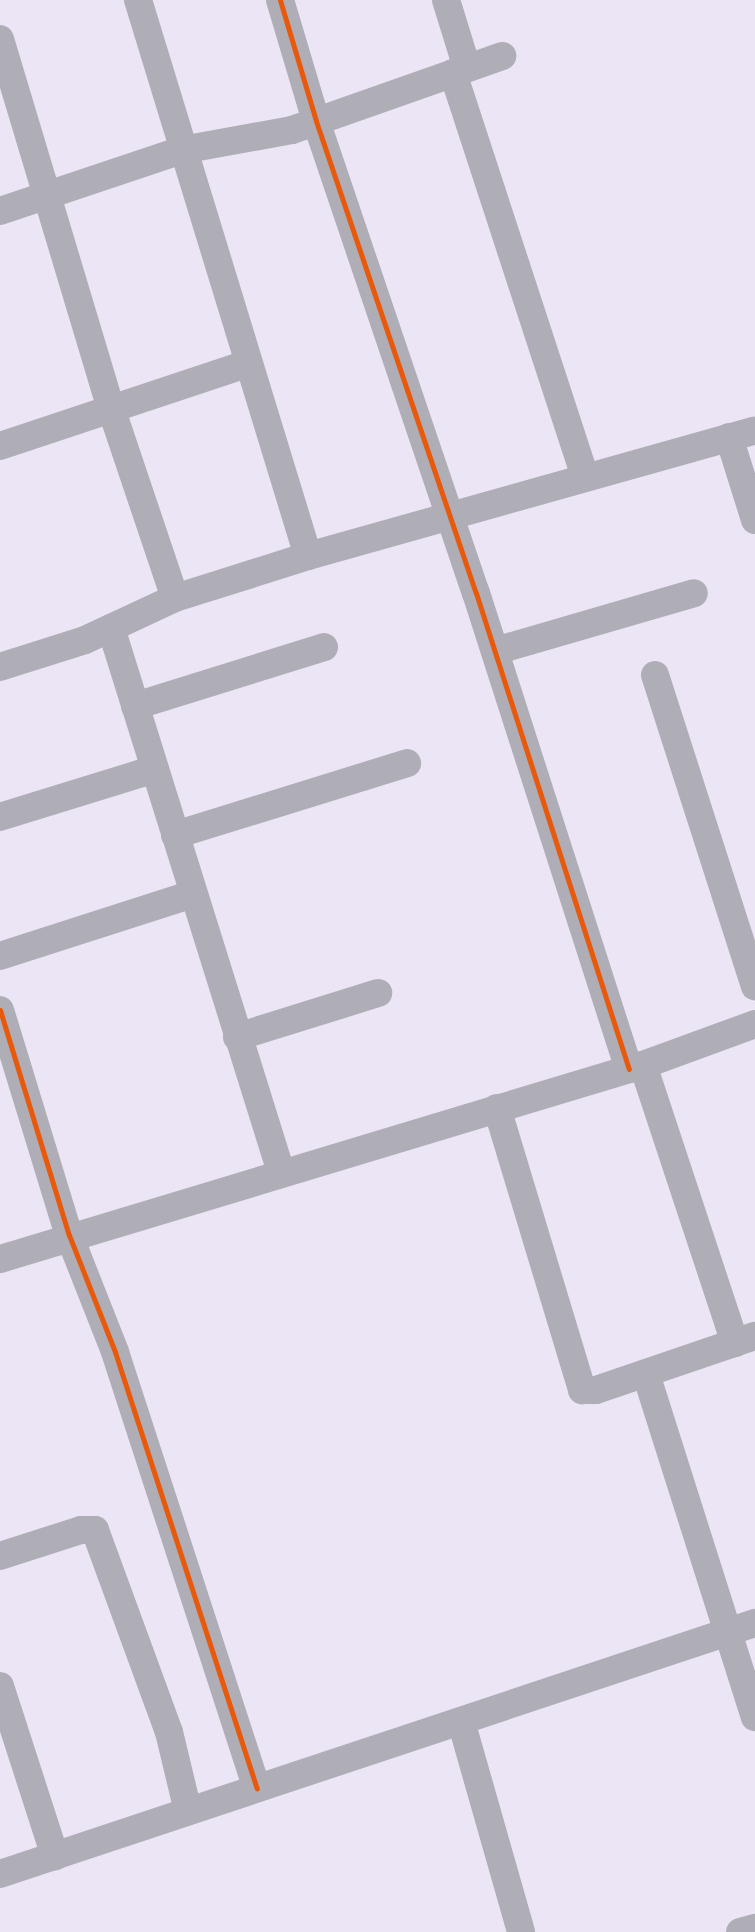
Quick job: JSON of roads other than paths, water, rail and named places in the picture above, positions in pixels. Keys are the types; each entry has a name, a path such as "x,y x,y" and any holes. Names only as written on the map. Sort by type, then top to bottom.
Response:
{"street":[{"path":"138,0 246,364 308,556"},
{"path":"280,0 316,121 636,1067 745,1339 596,1390 582,1390 497,1108"},
{"path":"446,0 460,71 585,477"},
{"path":"0,39 5,70 111,408 175,598"},
{"path":"0,211 182,150 316,121 502,56"},
{"path":"0,446 246,364"},
{"path":"0,667 111,628 175,598 308,556 451,519 585,477 755,430"},
{"path":"729,437 755,520"},
{"path":"495,651 694,593"},
{"path":"111,628 237,1037 281,1172"},
{"path":"136,706 324,647"},
{"path":"656,675 755,986"},
{"path":"175,835 406,763"},
{"path":"0,817 155,769"},
{"path":"0,956 193,894"},
{"path":"237,1037 378,993"},
{"path":"0,1010 69,1235 115,1352 256,1789"},
{"path":"0,1259 69,1235 636,1067 755,1024"},
{"path":"646,1374 755,1716"},
{"path":"0,1556 81,1530 95,1530 169,1732 188,1811"},
{"path":"0,1874 755,1623"},
{"path":"0,1686 55,1856"},
{"path":"460,1721 521,1932"},
{"path":"740,1932 755,1928"}]}
